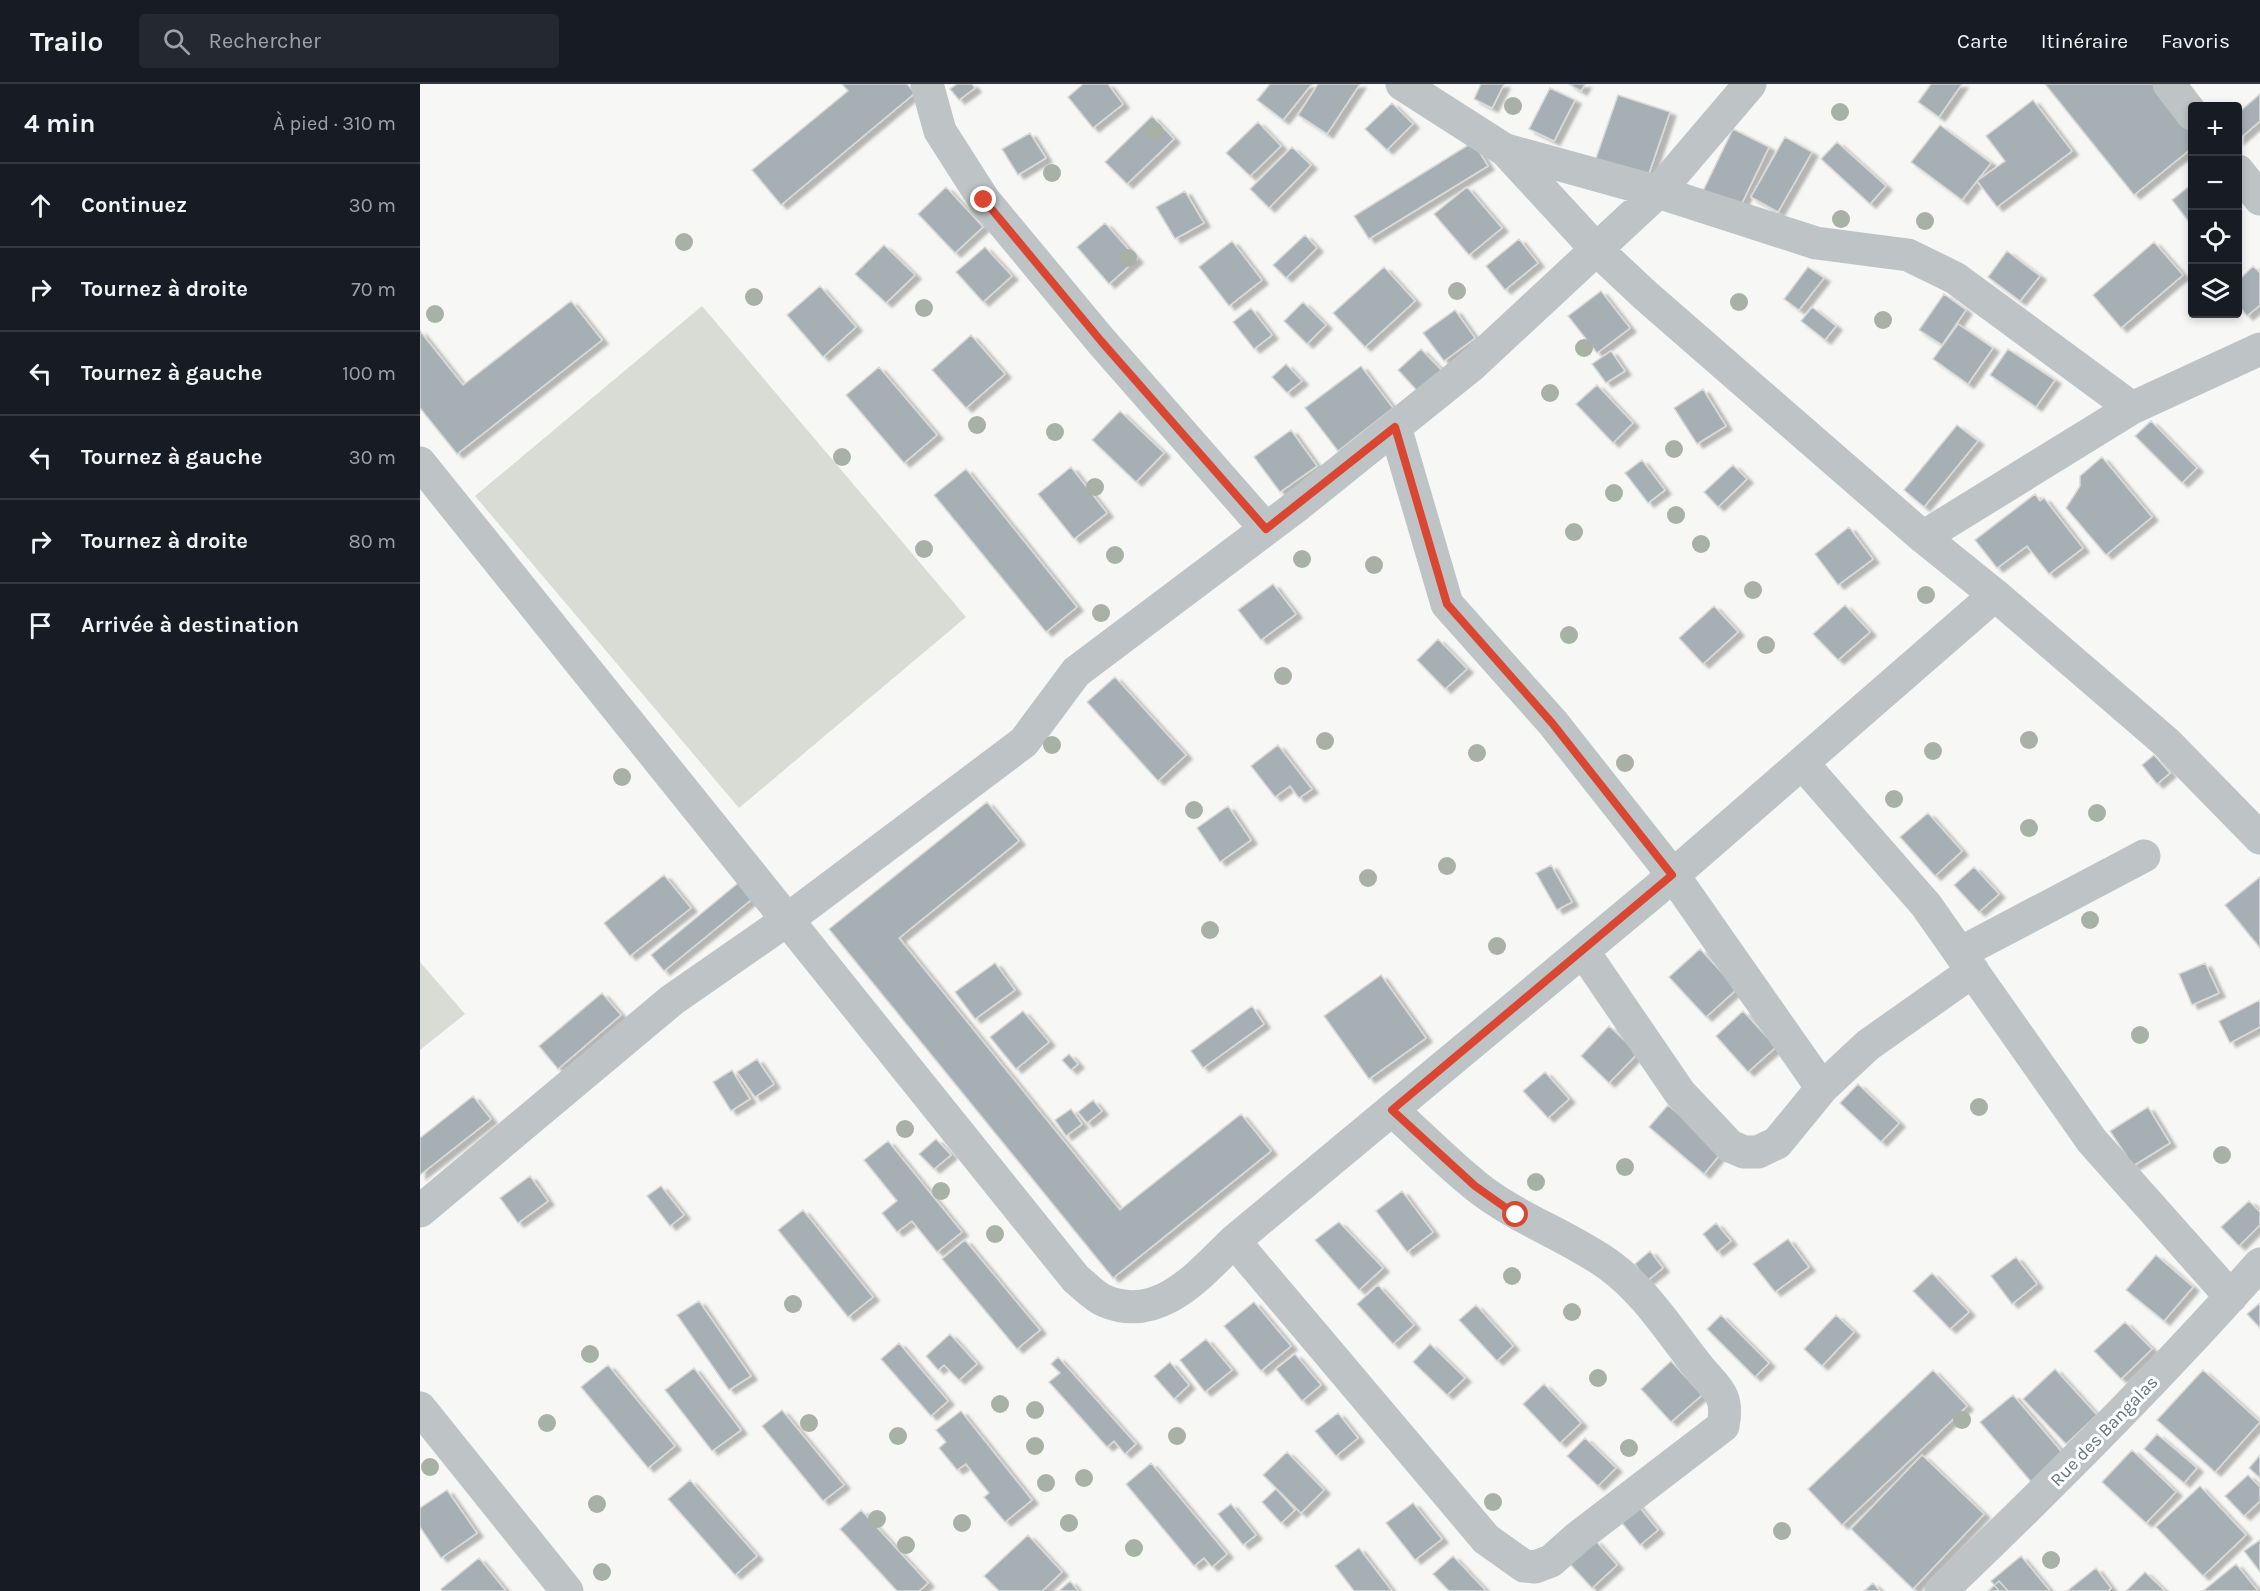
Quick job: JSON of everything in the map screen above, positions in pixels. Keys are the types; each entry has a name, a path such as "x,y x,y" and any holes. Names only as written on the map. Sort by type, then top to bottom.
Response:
{"street":[{"path":"927,84 940,131 984,200 1101,341 1266,529"},
{"path":"1402,84 1505,150 1597,250 1923,537 1995,595 2167,743 2260,838"},
{"path":"420,1211 672,1000 787,920 1024,742 1076,672 1266,529 1471,366 1658,192 1750,84"},
{"path":"2169,84 2188,108"},
{"path":"1505,150 1658,192 1816,243 1908,255 1955,278 2132,408"},
{"path":"2242,176 2260,199"},
{"path":"1923,537 2132,408 2260,349"},
{"path":"1395,427 1447,604 1552,723 1672,875 1822,1088"},
{"path":"420,463 1076,1279 1105,1301 1140,1307 1182,1292 1234,1241 1672,875 1995,595"},
{"path":"1802,763 1926,905 2092,1141 2231,1297"},
{"path":"1582,951 1680,1093 1730,1146 1744,1152 1758,1152 1777,1143 1822,1088 1868,1045 1966,962 2144,856"},
{"path":"1234,1241 1486,1539 1524,1566 1535,1567 1551,1561 1723,1426 1726,1409 1723,1395 1697,1366 1657,1312 1610,1266 1516,1215 1475,1186 1392,1110"},
{"name":"Rue des Bangalas","path":"1941,1591 2047,1490 2260,1264"},
{"path":"420,1408 567,1591"}],"shaded area":[{"path":"702,306 966,617 739,808 475,496"},
{"path":"420,962 465,1014 420,1050"}],"building":[{"path":"842,84 907,84 915,93 781,205 752,170 848,91"},
{"path":"957,84 972,84 975,88 959,100 950,89"},
{"path":"1083,84 1108,84 1123,104 1093,128 1068,97"},
{"path":"1270,84 1312,84 1283,120 1257,100"},
{"path":"1318,84 1360,84 1327,134 1298,115"},
{"path":"1481,84 1504,84 1492,108 1474,99"},
{"path":"1569,84 1585,84 1581,91"},
{"path":"1931,84 1962,84 1939,117 1918,102"},
{"path":"2045,84 2156,84 2188,125 2188,151 2134,195"},
{"path":"1550,88 1575,100 1554,141 1529,129"},
{"path":"2260,94 2260,121 2242,137 2242,110"},
{"path":"1618,95 1670,112 1646,182 1594,164"},
{"path":"2033,100 2072,151 1997,207 1977,181 2005,161 1986,136"},
{"path":"1392,103 1413,124 1387,150 1365,129"},
{"path":"1152,116 1174,139 1127,184 1105,162"},
{"path":"1258,122 1281,146 1250,176 1226,153"},
{"path":"1940,125 1991,163 1962,200 1911,162"},
{"path":"1733,129 1769,147 1739,209 1703,191"},
{"path":"1030,133 1046,158 1018,175 1002,149"},
{"path":"1785,137 1812,152 1778,212 1751,197"},
{"path":"1473,142 1488,166 1369,239 1354,216"},
{"path":"1837,142 1886,186 1870,204 1821,159"},
{"path":"1292,147 1311,165 1269,208 1250,189"},
{"path":"946,187 983,227 955,253 918,214"},
{"path":"1467,187 1502,228 1469,255 1434,214"},
{"path":"2188,187 2188,221 2172,200"},
{"path":"1185,191 1204,223 1175,239 1156,207"},
{"path":"1105,223 1137,259 1109,284 1077,247"},
{"path":"1305,235 1317,248 1286,278 1273,265"},
{"path":"1519,239 1538,263 1505,290 1486,266"},
{"path":"1232,241 1262,280 1229,306 1199,267"},
{"path":"2154,242 2183,275 2121,328 2093,295"},
{"path":"884,245 915,275 886,303 855,274"},
{"path":"985,247 1012,276 983,302 956,272"},
{"path":"2007,251 2040,276 2020,301 1988,277"},
{"path":"2253,266 2260,273 2260,305 2247,316 2242,310 2242,277"},
{"path":"1384,267 1415,301 1365,347 1333,313"},
{"path":"1808,267 1824,278 1799,310 1784,299"},
{"path":"820,286 856,327 823,357 787,315"},
{"path":"1601,291 1630,328 1597,353 1568,316"},
{"path":"1944,294 1966,310 1942,345 1919,330"},
{"path":"571,301 602,340 457,454 420,408 420,331 463,385"},
{"path":"1303,302 1326,325 1307,344 1284,321"},
{"path":"1812,307 1836,326 1825,340 1801,321"},
{"path":"1251,308 1272,335 1254,349 1233,322"},
{"path":"1455,310 1475,338 1444,361 1423,333"},
{"path":"1958,324 1993,348 1968,384 1933,359"},
{"path":"971,335 1005,374 966,408 932,370"},
{"path":"1421,349 1446,375 1423,397 1398,370"},
{"path":"2008,349 2055,380 2036,407 1990,375"},
{"path":"1611,351 1625,371 1606,383 1592,364"},
{"path":"1286,364 1302,381 1287,393 1272,377"},
{"path":"1361,366 1393,408 1338,451 1305,408"},
{"path":"879,367 937,435 904,463 846,395"},
{"path":"1597,385 1633,423 1613,443 1576,404"},
{"path":"1703,389 1726,426 1697,444 1674,408"},
{"path":"1120,411 1164,453 1136,482 1092,440"},
{"path":"2151,421 2197,468 2182,483 2135,436"},
{"path":"1957,425 1978,441 1924,507 1904,490"},
{"path":"1291,430 1317,466 1280,492 1254,457"},
{"path":"2102,457 2152,517 2106,555 2066,508 2080,486 2080,476"},
{"path":"1642,460 1665,490 1648,503 1625,473"},
{"path":"1733,465 1747,479 1718,507 1704,492"},
{"path":"1071,467 1107,513 1074,539 1038,494"},
{"path":"966,469 1077,607 1046,632 934,495"},
{"path":"2035,494 2040,501 2044,498 2083,548 2049,574 2027,546 1997,568 1975,540"},
{"path":"1849,527 1873,559 1838,585 1815,554"},
{"path":"1273,584 1296,614 1261,640 1238,610"},
{"path":"1845,605 1870,632 1838,660 1813,634"},
{"path":"1714,606 1738,632 1703,664 1679,638"},
{"path":"1438,639 1467,669 1445,689 1417,660"},
{"path":"1115,677 1186,755 1158,781 1087,702"},
{"path":"1278,745 1312,789 1299,798 1290,786 1275,797 1251,766"},
{"path":"2154,755 2170,773 2157,784 2142,765"},
{"path":"987,802 1019,841 899,938 1120,1210 1241,1114 1271,1151 1113,1278 829,929"},
{"path":"1228,806 1251,840 1220,862 1197,828"},
{"path":"1928,813 1962,851 1935,876 1900,837"},
{"path":"1551,865 1572,902 1557,910 1536,873"},
{"path":"1974,867 1999,894 1979,912 1954,885"},
{"path":"749,874 762,891 664,971 651,955"},
{"path":"664,875 691,908 630,956 604,923"},
{"path":"2260,877 2260,948 2225,905"},
{"path":"1700,949 1737,989 1706,1017 1669,977"},
{"path":"995,963 1015,990 975,1019 955,992"},
{"path":"2205,963 2219,993 2192,1005 2179,974"},
{"path":"1381,975 1426,1038 1369,1079 1324,1016"},
{"path":"602,993 621,1015 558,1069 539,1046"},
{"path":"2260,1000 2260,1027 2230,1043 2219,1021"},
{"path":"1252,1006 1264,1024 1203,1068 1191,1051"},
{"path":"1023,1011 1049,1042 1016,1069 990,1037"},
{"path":"1743,1011 1776,1047 1748,1072 1716,1036"},
{"path":"1609,1026 1638,1053 1609,1083 1581,1056"},
{"path":"1069,1054 1078,1064 1071,1070 1062,1060"},
{"path":"757,1059 774,1084 755,1097 737,1072"},
{"path":"732,1070 750,1099 731,1111 713,1082"},
{"path":"1545,1072 1569,1099 1548,1118 1523,1091"},
{"path":"1858,1084 1899,1123 1881,1142 1840,1103"},
{"path":"473,1096 491,1119 420,1175 420,1138"},
{"path":"1093,1100 1102,1111 1087,1123 1078,1112"},
{"path":"1668,1105 1722,1152 1704,1174 1649,1127"},
{"path":"2148,1107 2170,1143 2133,1166 2110,1131"},
{"path":"1071,1109 1082,1124 1066,1136 1055,1120"},
{"path":"936,1139 951,1155 934,1169 919,1154"},
{"path":"888,1141 962,1232 937,1252 912,1221 897,1232 882,1213 897,1201 864,1160"},
{"path":"530,1176 548,1201 518,1223 500,1198"},
{"path":"661,1186 684,1215 670,1226 647,1196"},
{"path":"1402,1191 1433,1232 1407,1252 1376,1211"},
{"path":"2249,1201 2260,1212 2260,1225 2239,1246 2221,1227"},
{"path":"803,1210 873,1297 848,1317 778,1230"},
{"path":"1339,1222 1383,1268 1359,1290 1315,1240"},
{"path":"1716,1223 1731,1241 1717,1252 1703,1234"},
{"path":"1788,1239 1809,1267 1775,1292 1753,1264"},
{"path":"965,1240 1040,1330 1017,1349 942,1259"},
{"path":"1650,1251 1663,1268 1647,1281 1635,1264"},
{"path":"2156,1255 2193,1287 2164,1321 2126,1290"},
{"path":"2016,1257 2037,1284 2012,1304 1991,1276"},
{"path":"1932,1273 1969,1312 1950,1329 1913,1291"},
{"path":"1378,1285 1414,1325 1393,1344 1357,1304"},
{"path":"699,1301 751,1376 729,1390 677,1315"},
{"path":"1254,1302 1291,1346 1261,1371 1224,1326"},
{"path":"2260,1303 2260,1328 2247,1314"},
{"path":"1476,1305 1513,1346 1497,1361 1459,1320"},
{"path":"1721,1315 1769,1363 1755,1377 1707,1329"},
{"path":"1836,1315 1854,1332 1822,1366 1804,1349"},
{"path":"2125,1322 2152,1349 2121,1379 2094,1351"},
{"path":"950,1334 977,1364 959,1380 944,1365 938,1370 926,1356"},
{"path":"1206,1339 1232,1370 1205,1392 1180,1360"},
{"path":"899,1343 948,1401 931,1416 881,1359"},
{"path":"1430,1344 1465,1378 1447,1395 1413,1362"},
{"path":"1295,1354 1321,1385 1302,1401 1276,1369"},
{"path":"1058,1357 1136,1444 1125,1454 1114,1441 1107,1447 1049,1382 1060,1373 1051,1364"},
{"path":"1671,1361 1702,1395 1671,1422 1641,1389"},
{"path":"1170,1362 1189,1385 1174,1399 1154,1376"},
{"path":"608,1365 675,1446 648,1468 581,1387"},
{"path":"694,1368 741,1430 712,1451 665,1390"},
{"path":"2055,1369 2097,1415 2066,1444 2023,1399"},
{"path":"1933,1370 1967,1406 1842,1525 1808,1489"},
{"path":"2203,1370 2260,1422 2215,1472 2157,1420"},
{"path":"1544,1384 1581,1423 1560,1443 1523,1404"},
{"path":"2013,1395 2066,1457 2033,1484 1980,1422"},
{"path":"782,1410 844,1485 823,1501 762,1426"},
{"path":"961,1411 1032,1500 1005,1522 984,1497 989,1493 966,1464 957,1470 939,1448 946,1442 936,1430"},
{"path":"1338,1413 1358,1438 1336,1456 1315,1431"},
{"path":"2157,1434 2197,1468 2184,1483 2144,1449"},
{"path":"1585,1438 1616,1468 1598,1486 1567,1456"},
{"path":"2132,1450 2176,1492 2146,1523 2102,1482"},
{"path":"1287,1452 1324,1490 1301,1513 1263,1475"},
{"path":"1922,1455 1984,1514 1913,1589 1851,1529"},
{"path":"2260,1455 2260,1478 2249,1468"},
{"path":"1151,1463 1227,1554 1212,1567 1204,1558 1194,1566 1126,1484"},
{"path":"2248,1475 2260,1487 2260,1501 2244,1516 2225,1496"},
{"path":"690,1480 757,1556 735,1575 668,1499"},
{"path":"2200,1486 2246,1535 2203,1576 2156,1527"},
{"path":"1276,1489 1295,1510 1281,1523 1262,1502"},
{"path":"447,1490 477,1533 441,1558 420,1527 420,1508"},
{"path":"1413,1503 1442,1539 1415,1560 1386,1523"},
{"path":"1636,1503 1658,1530 1640,1545 1618,1518"},
{"path":"1231,1504 1256,1535 1243,1545 1218,1514"},
{"path":"861,1510 928,1583 919,1591 897,1591 840,1529"},
{"path":"1028,1535 1062,1572 1042,1591 999,1591 984,1576"},
{"path":"1595,1540 1617,1565 1592,1588 1569,1563"},
{"path":"2260,1540 2260,1572 2244,1551"},
{"path":"1359,1548 1392,1591 1354,1591 1335,1566"},
{"path":"1453,1556 1486,1591 1449,1591 1433,1574"},
{"path":"2021,1556 2050,1591 1999,1591 1991,1581"},
{"path":"479,1558 506,1591 442,1591 441,1589"},
{"path":"2236,1564 2258,1591 2203,1591"},
{"path":"2096,1568 2111,1588 2108,1591 2067,1591"},
{"path":"2145,1572 2165,1591 2126,1591"},
{"path":"1070,1581 1078,1591 1059,1591"},
{"path":"1999,1581 2008,1591 1988,1591"},
{"path":"1873,1583 1880,1591 1864,1591"}],"route":[{"path":"984,200 1101,341 1266,529 1395,427 1447,604 1552,723 1672,875 1392,1110 1475,1186 1516,1215"}]}
